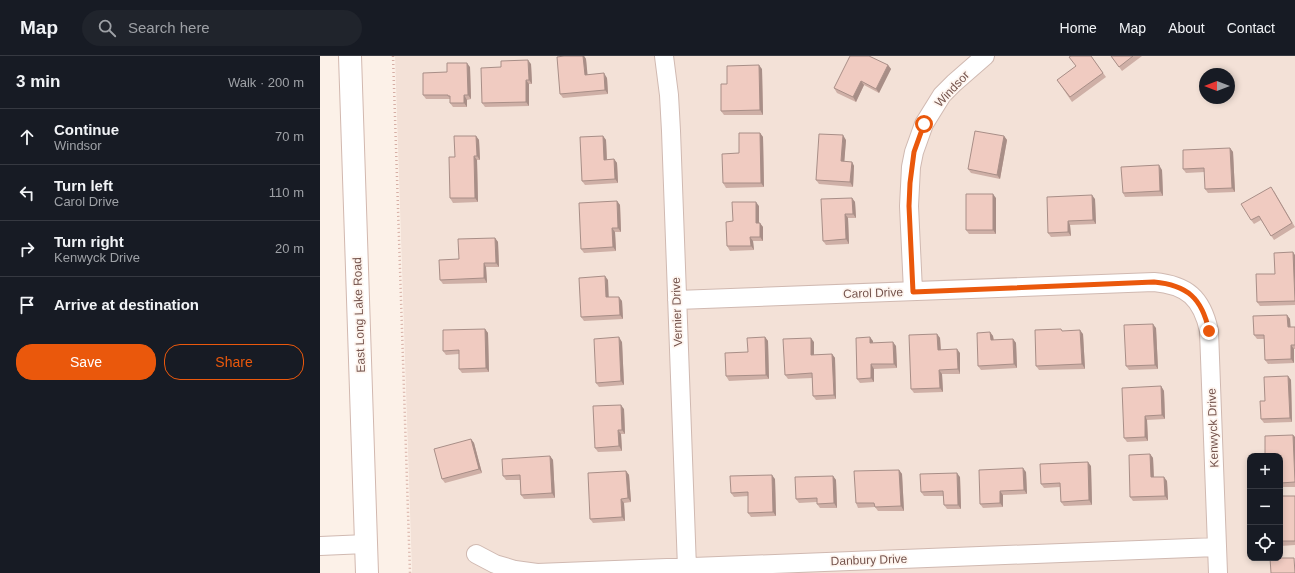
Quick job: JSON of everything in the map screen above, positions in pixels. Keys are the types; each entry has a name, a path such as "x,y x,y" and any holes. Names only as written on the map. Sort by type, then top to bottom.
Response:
{"main road":[{"name":"East Long Lake Road","path":"350,56 368,573"}],"street":[{"name":"Vernier Drive","path":"664,56 669,95 671,131 687,568"},
{"name":"Windsor","path":"913,292 909,206 911,167 914,152 924,124 942,95 985,56"},
{"name":"Carol Drive","path":"677,300 1154,282 1168,283 1186,291"},
{"name":"Kenwyck Drive","path":"1186,291 1198,303 1206,317 1209,331 1218,573"},
{"path":"320,546 366,544"},
{"name":"Danbury Drive","path":"476,554 495,564 515,570 537,572 687,568 1217,547"}],"path":[{"path":"393,56 410,573"}],"shaded area":[{"path":"395,56 1295,56 1295,573 412,573"}],"building":[{"path":"583,56 585,75 604,73 605,90 560,94 557,57"},
{"path":"850,56 869,56 888,65 876,89 861,81 853,97 834,88"},
{"path":"1091,56 1103,73 1070,97 1057,80 1076,66 1069,57"},
{"path":"1111,56 1133,56 1119,67"},
{"path":"528,60 529,80 526,80 526,102 482,103 481,68 501,67 501,61"},
{"path":"447,63 467,63 468,95 464,95 464,103 450,103 450,96 448,95 423,95 423,73 447,72"},
{"path":"759,65 760,110 721,111 721,84 727,84 727,66"},
{"path":"975,131 1004,136 997,175 968,169"},
{"path":"739,133 760,133 761,183 723,183 722,154 739,153"},
{"path":"819,134 843,135 841,161 852,162 850,182 816,180"},
{"path":"454,136 476,136 477,156 474,156 475,198 450,198 449,157 455,157"},
{"path":"603,136 604,160 614,159 615,179 582,181 580,137"},
{"path":"1230,148 1232,188 1205,189 1204,168 1183,169 1183,150"},
{"path":"1159,165 1160,191 1123,193 1121,167"},
{"path":"1271,187 1292,223 1271,236 1259,216 1251,220 1241,204"},
{"path":"966,194 993,194 993,230 966,230"},
{"path":"1092,195 1093,220 1068,221 1068,232 1048,233 1047,197"},
{"path":"852,198 853,214 845,214 846,239 823,241 821,199"},
{"path":"617,201 618,228 612,228 613,247 581,249 579,203"},
{"path":"732,202 756,202 756,223 760,223 760,237 750,237 751,246 727,246 726,222 733,221"},
{"path":"495,238 496,263 484,263 484,278 440,280 439,260 459,259 458,239"},
{"path":"1293,252 1295,301 1257,302 1256,274 1275,274 1274,253"},
{"path":"605,276 606,297 619,297 620,315 581,317 579,278"},
{"path":"1287,315 1288,327 1295,327 1295,345 1291,345 1291,359 1265,360 1264,335 1254,335 1253,316"},
{"path":"1153,324 1155,365 1126,366 1124,325"},
{"path":"485,329 486,368 459,369 459,350 443,351 443,330"},
{"path":"1061,329 1062,331 1080,330 1082,364 1036,366 1035,330"},
{"path":"990,332 991,340 1013,339 1014,364 978,366 977,333"},
{"path":"937,334 938,350 957,349 958,369 939,370 940,388 911,389 909,335"},
{"path":"619,337 621,381 596,383 594,339"},
{"path":"765,337 766,375 726,376 725,353 748,352 747,338"},
{"path":"870,337 870,343 893,342 894,364 871,364 871,378 857,379 856,338"},
{"path":"811,338 811,355 832,354 834,395 813,396 812,373 785,375 783,339"},
{"path":"1288,376 1290,418 1261,419 1260,401 1265,401 1264,377"},
{"path":"1161,386 1162,415 1145,416 1145,437 1124,438 1122,388"},
{"path":"621,405 622,430 618,430 619,446 595,448 593,406"},
{"path":"1293,435 1295,482 1283,483 1283,453 1265,453 1265,436"},
{"path":"471,439 479,469 442,479 434,449"},
{"path":"1150,454 1151,477 1164,477 1165,496 1130,497 1129,455"},
{"path":"550,456 552,493 521,495 520,475 503,476 502,459"},
{"path":"1088,462 1089,500 1061,502 1060,483 1041,484 1040,464"},
{"path":"1023,468 1024,490 1000,491 1000,503 980,504 979,470"},
{"path":"899,470 901,506 875,507 874,503 856,503 854,471"},
{"path":"626,471 628,498 621,499 622,517 590,519 588,473"},
{"path":"957,473 958,505 944,505 943,491 921,492 920,474"},
{"path":"772,475 773,512 748,513 748,492 731,493 730,476"},
{"path":"833,476 834,503 817,504 817,498 796,499 795,477"},
{"path":"1283,496 1295,496 1295,541 1283,541"},
{"path":"1283,558 1294,558 1295,573 1271,573 1270,561 1283,561"}],"route":[{"path":"924,124 914,152 911,167 909,206 913,292 1154,282 1168,283 1178,286 1186,291 1198,303 1206,317 1209,331"}]}
